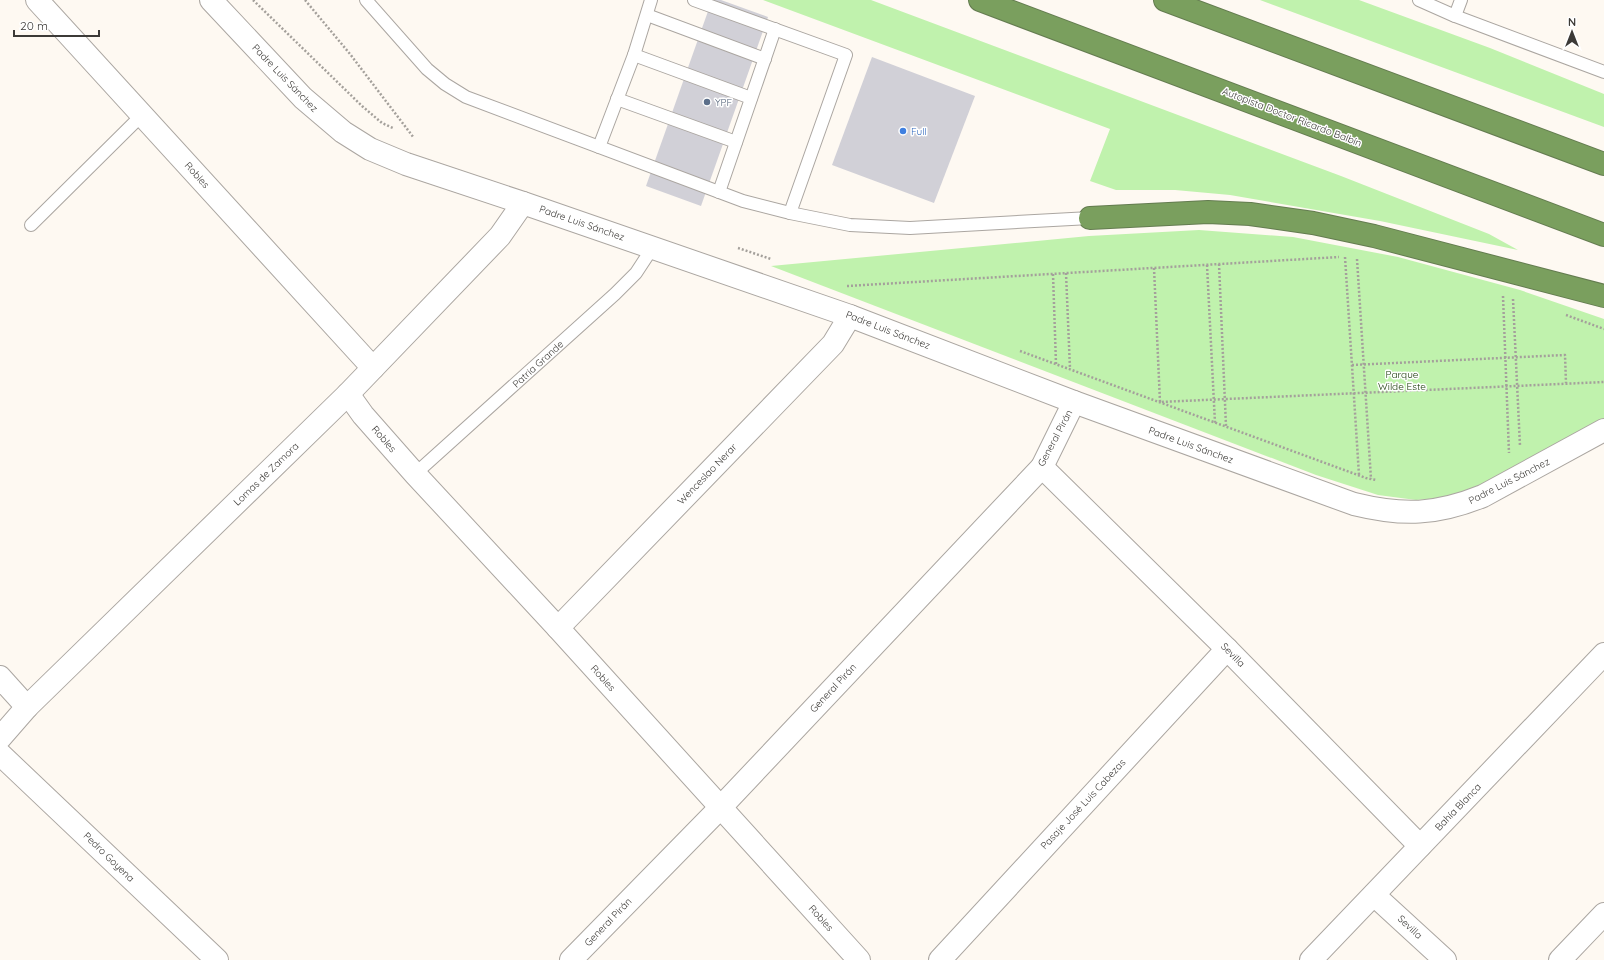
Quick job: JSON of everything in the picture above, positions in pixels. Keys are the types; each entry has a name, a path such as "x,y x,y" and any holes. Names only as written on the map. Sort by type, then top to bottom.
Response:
{"highway":[{"name":"Autopista Doctor Ricardo Balbín","path":"980,0 1604,235"},
{"path":"1165,0 1604,164"},
{"path":"1090,218 1208,212 1250,214 1313,223 1374,236 1604,296"}],"street":[{"name":"Robles","path":"37,0 373,368"},
{"name":"Padre Luis Sánchez","path":"211,0 303,98 343,132 370,149 406,164 653,247 850,316 1074,402 1354,504 1378,510 1406,513 1434,511 1463,504 1483,496 1604,430"},
{"name":"Lomas de Zamora","path":"0,738 27,707 348,394 500,236 523,203"},
{"name":"Wenceslao Nerar","path":"558,628 834,344 850,316"},
{"name":"Robles","path":"348,394 363,415 415,474 558,628 859,960"},
{"name":"General Pirán","path":"571,960 720,808 1042,467 1074,402"},
{"name":"Sevilla","path":"1042,467 1227,649 1420,846"},
{"name":"Pasaje José Luis Cabezas","path":"940,960 1227,649"},
{"name":"Bahía Blanca","path":"1311,960 1604,654"},
{"path":"0,676 27,707"},
{"name":"Pedro Goyena","path":"0,754 217,960"},
{"name":"Sevilla","path":"1374,895 1445,960"},
{"path":"1560,960 1604,914"}],"lane":[{"path":"366,0 427,69 460,94 743,201 790,213 850,225 910,228 1090,218"},
{"path":"599,147 634,55 651,0"},
{"path":"694,0 846,55 790,213"},
{"path":"1419,0 1455,16 1604,72"},
{"path":"1455,16 1461,0"},
{"path":"647,15 765,59"},
{"path":"719,192 775,29"},
{"path":"634,55 751,98"},
{"path":"617,99 736,142"},
{"path":"30,225 142,116"},
{"name":"Patria Grande","path":"415,474 615,294 636,273 653,247"}],"path":[{"path":"253,0 362,106 382,123 399,131"},
{"path":"305,0 350,54 414,138 404,134"},
{"path":"731,246 774,260"},
{"path":"1345,256 1359,475"},
{"path":"850,289 843,286 1345,256 1363,257"},
{"path":"1357,256 1371,479"},
{"path":"1219,264 1226,426"},
{"path":"1207,265 1215,423"},
{"path":"1154,268 1160,402"},
{"path":"1066,273 1070,369"},
{"path":"1053,274 1056,364"},
{"path":"1509,459 1503,294 1519,298"},
{"path":"1513,297 1520,453"},
{"path":"1559,312 1604,329"},
{"path":"1019,351 1378,481"},
{"path":"1352,365 1565,355 1566,383"},
{"path":"1160,402 1604,382"}],"green space":[{"path":"763,0 871,0 1341,176 1489,234 1518,250 1380,221 1230,195 1175,190 1116,190 1090,181 1110,129"},
{"path":"1260,0 1359,0 1490,48 1604,94 1604,127"},
{"name":"Parque Wilde Este","path":"1199,230 1293,237 1398,257 1520,290 1604,319 1604,419 1491,484 1453,497 1416,500 1378,495 1316,475 771,266 1089,236"}],"building":[{"name":"YPF","path":"712,0 721,0 768,17 701,206 646,186"},
{"name":"Full","path":"872,57 975,96 934,203 832,165"}],"place":[{"name":"YPF","path":"707,102"},
{"name":"Full","path":"903,131"}]}
